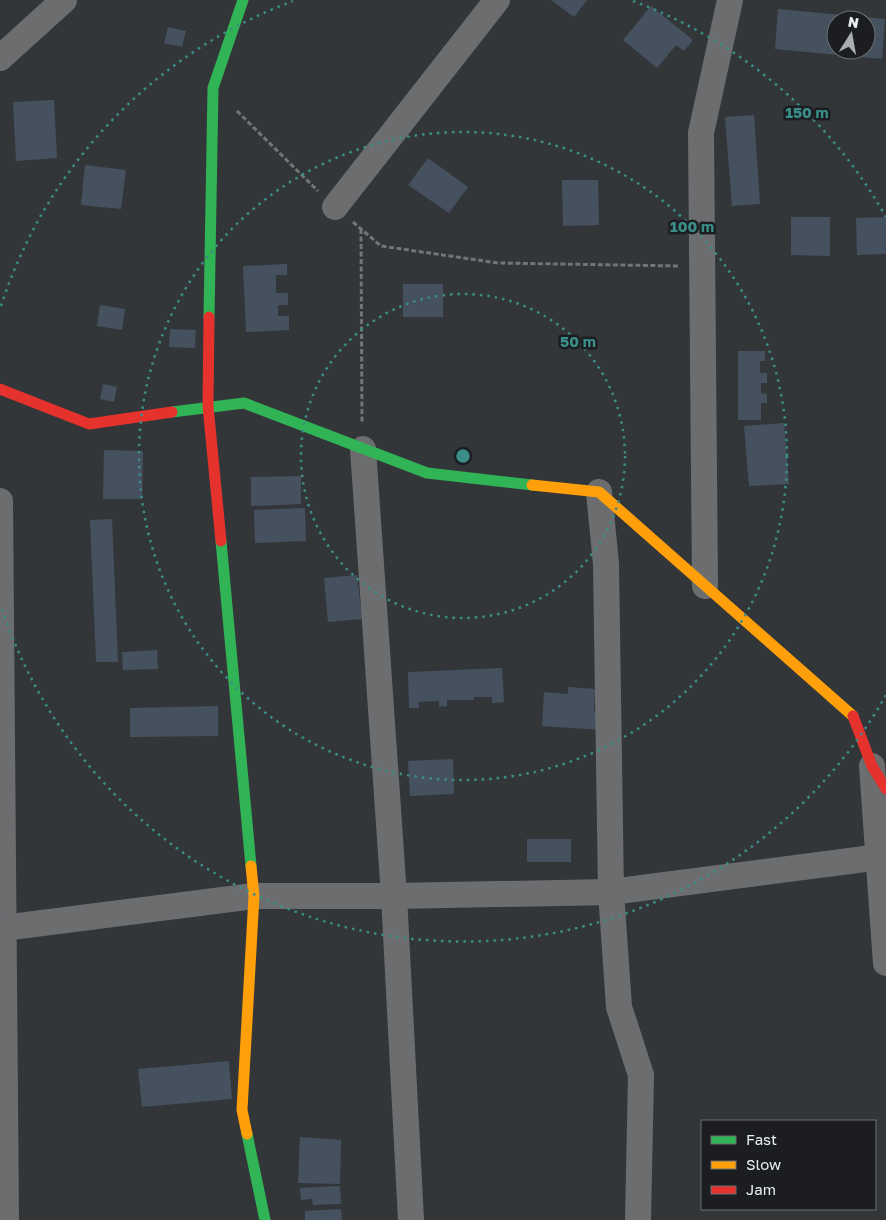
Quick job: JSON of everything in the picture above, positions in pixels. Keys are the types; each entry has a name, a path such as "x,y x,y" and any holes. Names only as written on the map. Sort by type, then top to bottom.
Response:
{"street":[{"path":"0,58 64,0"},
{"path":"243,0 213,88 208,406 254,896 242,1110 265,1220"},
{"path":"335,207 497,0"},
{"path":"705,586 701,133 730,0"},
{"path":"0,389 89,424 208,406 244,403 427,474 599,492 855,717 872,766 886,789"},
{"path":"363,449 394,896 411,1220"},
{"path":"599,492 606,564 611,892 619,1007 641,1075 638,1220"},
{"path":"0,502 6,1220"},
{"path":"872,766 880,857 886,963"},
{"path":"3,928 254,896 394,896 611,892 880,857"}],"path":[{"path":"213,88 335,207 381,246 498,263 702,266"},
{"path":"361,228 363,449"}],"building":[{"path":"551,0 587,0 574,17"},
{"path":"651,6 693,40 684,51 676,45 657,68 623,40"},
{"path":"778,9 826,13 826,54 775,49"},
{"path":"876,18 885,19 882,59 876,58"},
{"path":"168,27 186,31 182,47 164,43"},
{"path":"54,100 57,158 16,161 13,102"},
{"path":"754,115 760,204 732,206 725,117"},
{"path":"428,158 468,187 449,213 408,185"},
{"path":"85,165 126,170 121,209 81,205"},
{"path":"562,180 598,180 599,225 563,226"},
{"path":"791,217 830,217 830,256 791,255"},
{"path":"886,217 886,254 857,255 856,218"},
{"path":"287,264 287,275 276,275 276,293 288,293 288,305 278,305 278,316 289,316 289,330 246,332 243,266"},
{"path":"403,284 443,284 443,317 403,317"},
{"path":"100,305 125,309 122,330 97,326"},
{"path":"170,329 196,330 195,348 169,347"},
{"path":"738,351 765,351 765,361 760,361 760,373 767,373 767,383 761,383 761,393 767,394 767,403 761,403 761,420 738,420"},
{"path":"103,384 117,387 114,402 100,399"},
{"path":"784,423 789,484 749,486 744,426"},
{"path":"104,450 143,451 142,499 103,499"},
{"path":"301,476 301,504 251,506 251,477"},
{"path":"305,508 306,541 255,543 254,510"},
{"path":"112,519 118,662 96,662 90,520"},
{"path":"357,575 362,619 328,622 324,578"},
{"path":"157,650 158,669 123,670 122,652"},
{"path":"502,668 504,702 492,703 492,697 474,697 474,700 447,700 447,706 439,707 439,701 419,702 419,708 409,708 408,672"},
{"path":"568,687 595,689 594,712 603,712 602,730 542,726 544,692 568,694"},
{"path":"218,706 218,736 130,737 130,708"},
{"path":"453,759 454,794 410,796 408,761"},
{"path":"527,839 571,839 571,862 527,862"},
{"path":"229,1061 232,1099 142,1107 138,1069"},
{"path":"300,1137 341,1140 340,1184 298,1183"},
{"path":"340,1186 341,1204 313,1205 312,1199 301,1200 300,1188"},
{"path":"341,1209 342,1220 305,1220 305,1211"}],"traffic: fast":[{"path":"209,317 213,88 243,0"},
{"path":"172,412 244,403 427,473 532,485"},
{"path":"221,541 251,866"},
{"path":"247,1134 265,1220"}],"traffic: slow":[{"path":"532,485 599,492 853,716"},
{"path":"247,1134 242,1110 254,896 251,866"}],"traffic: jam":[{"path":"209,317 208,406 221,541"},
{"path":"0,389 89,424 172,412"},
{"path":"853,716 872,766 886,789"}]}
